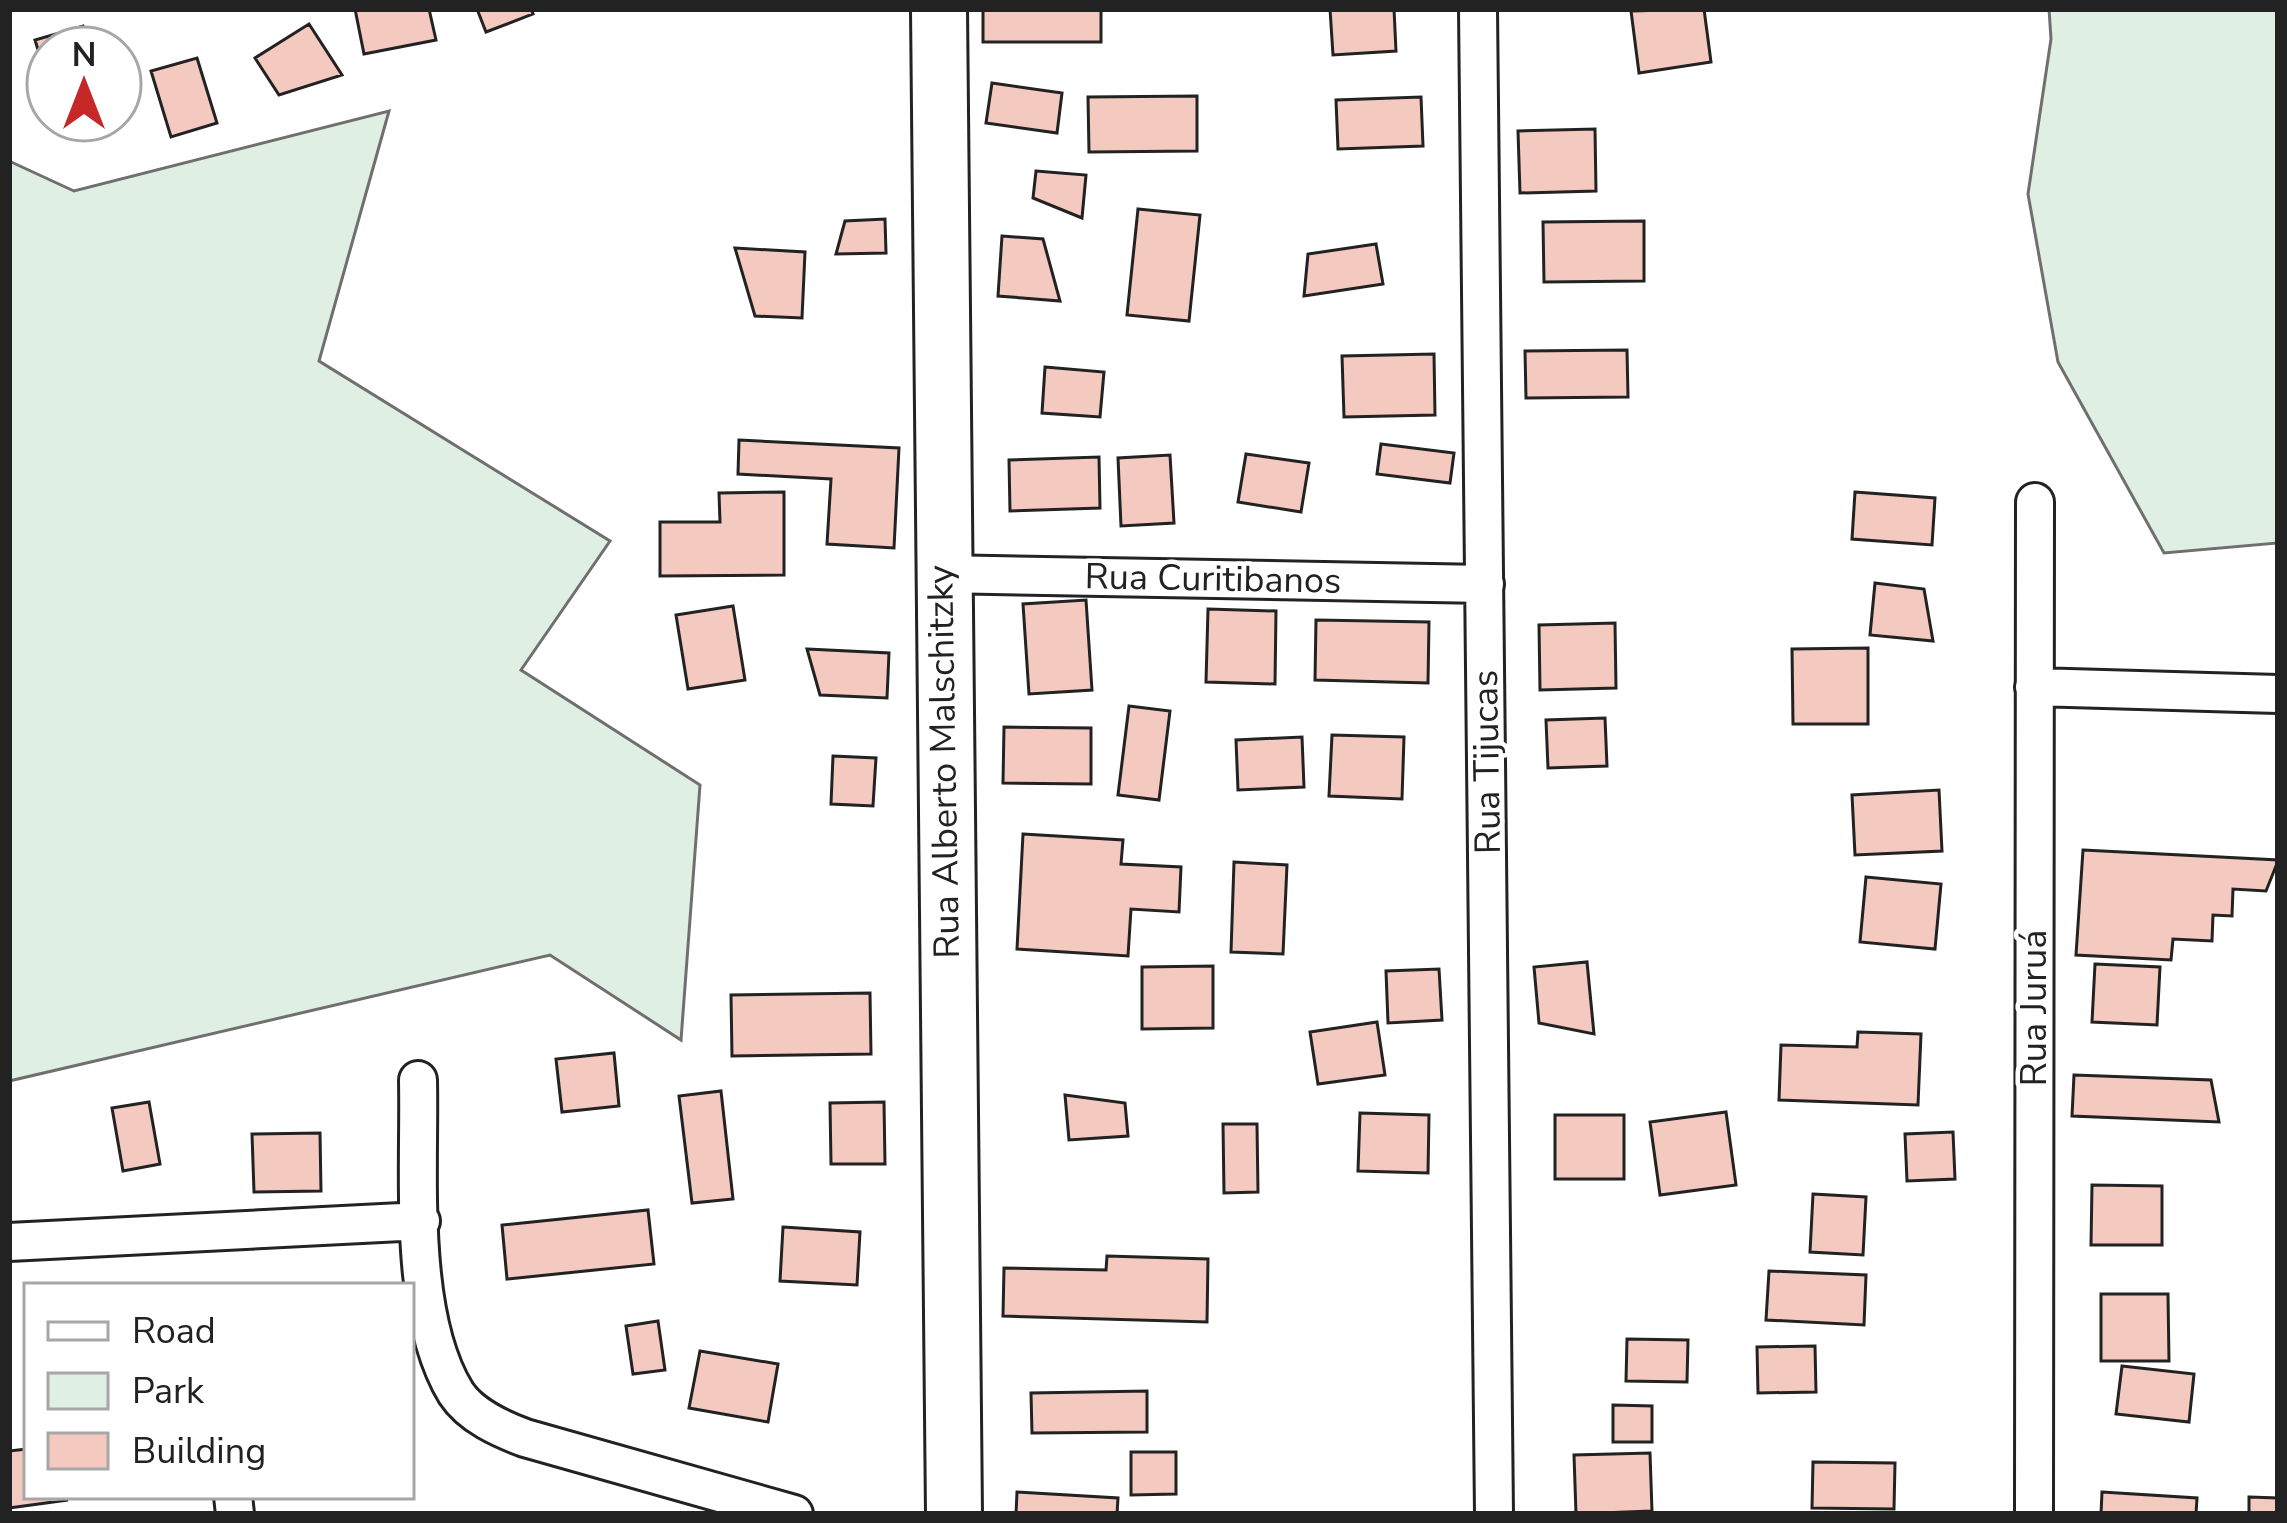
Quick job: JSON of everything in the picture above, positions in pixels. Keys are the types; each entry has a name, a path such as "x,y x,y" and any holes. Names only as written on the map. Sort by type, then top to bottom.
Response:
{"street":[{"name":"Rua Alberto Malschitzky","path":"939,9 940,574 954,1514"},
{"name":"Rua Tijucas","path":"1478,9 1494,1514"},
{"name":"Rua Juruá","path":"2034,1514 2035,502"},
{"name":"Rua Curitibanos","path":"940,574 1485,584"},
{"path":"2034,687 2278,694"},
{"path":"418,1080 428,1305 437,1349 458,1396 494,1426 728,1499 794,1514"},
{"path":"9,1242 422,1221"}],"green space":[{"path":"2049,9 2278,9 2278,543 2164,553 2058,362 2028,194 2051,39"},
{"path":"389,111 319,361 610,541 521,670 700,785 681,1040 550,955 9,1081 9,161 74,191"}],"building":[{"path":"355,9 429,9 436,40 364,54"},
{"path":"477,9 531,9 533,14 486,32"},
{"path":"983,9 1101,9 1101,42 983,42"},
{"path":"1330,9 1394,9 1396,51 1333,55"},
{"path":"1704,9 1711,62 1639,73 1631,11"},
{"path":"309,24 342,75 279,95 255,58"},
{"path":"197,58 217,123 171,137 151,71"},
{"path":"992,83 1062,93 1057,133 986,123"},
{"path":"1197,96 1197,151 1089,152 1088,97"},
{"path":"1421,97 1423,146 1338,149 1336,100"},
{"path":"1595,129 1596,191 1520,193 1518,131"},
{"path":"1036,171 1086,175 1082,218 1033,198"},
{"path":"1138,209 1200,215 1189,321 1127,315"},
{"path":"885,219 886,253 836,254 845,221"},
{"path":"1644,221 1644,281 1544,282 1543,222"},
{"path":"1002,236 1043,239 1060,301 998,296"},
{"path":"1376,244 1383,284 1304,296 1308,254"},
{"path":"735,248 805,252 802,318 755,316"},
{"path":"1627,350 1628,397 1526,398 1525,351"},
{"path":"1434,354 1435,415 1344,417 1342,356"},
{"path":"1045,367 1104,372 1100,417 1042,413"},
{"path":"739,440 899,448 894,548 827,544 831,479 738,474"},
{"path":"1381,444 1454,453 1450,483 1377,474"},
{"path":"1246,454 1309,463 1301,512 1238,502"},
{"path":"1170,455 1174,523 1121,526 1118,458"},
{"path":"1099,457 1100,508 1010,511 1009,460"},
{"path":"784,492 784,575 660,576 660,522 720,522 719,493"},
{"path":"1855,492 1935,498 1932,545 1852,539"},
{"path":"1875,583 1924,589 1933,641 1870,635"},
{"path":"1086,600 1092,690 1029,694 1023,604"},
{"path":"733,606 745,680 688,689 676,615"},
{"path":"1208,609 1276,611 1275,684 1206,682"},
{"path":"1316,620 1429,622 1428,683 1315,680"},
{"path":"1615,623 1616,688 1540,690 1539,625"},
{"path":"1868,648 1868,724 1793,724 1792,649"},
{"path":"807,649 889,653 887,698 820,695"},
{"path":"1129,706 1170,711 1159,800 1118,795"},
{"path":"1605,718 1607,766 1548,768 1546,720"},
{"path":"1004,727 1091,728 1091,784 1003,783"},
{"path":"1332,735 1404,737 1402,799 1329,796"},
{"path":"1302,737 1304,787 1238,790 1236,740"},
{"path":"833,756 876,758 873,806 831,804"},
{"path":"1939,790 1942,851 1855,855 1852,795"},
{"path":"1023,834 1123,840 1121,864 1181,867 1179,912 1131,909 1128,956 1017,949"},
{"path":"2083,850 2278,861 2266,891 2233,889 2232,916 2213,915 2212,941 2173,939 2171,960 2076,955"},
{"path":"1234,862 1287,865 1283,954 1231,952"},
{"path":"1866,877 1941,884 1935,949 1860,942"},
{"path":"1587,962 1594,1034 1539,1023 1534,967"},
{"path":"2095,964 2160,967 2157,1025 2092,1022"},
{"path":"1213,966 1213,1028 1142,1029 1142,967"},
{"path":"1439,969 1442,1020 1388,1023 1386,971"},
{"path":"870,993 871,1054 732,1056 731,995"},
{"path":"1377,1022 1385,1075 1318,1084 1310,1032"},
{"path":"1858,1032 1921,1034 1918,1105 1779,1100 1781,1045 1857,1047"},
{"path":"614,1053 619,1106 562,1112 556,1059"},
{"path":"2074,1075 2211,1080 2219,1122 2072,1116"},
{"path":"721,1091 733,1199 692,1203 679,1096"},
{"path":"1065,1095 1125,1103 1128,1136 1069,1140"},
{"path":"149,1102 160,1164 123,1171 112,1108"},
{"path":"884,1102 885,1164 831,1164 830,1103"},
{"path":"1726,1112 1736,1185 1660,1195 1650,1122"},
{"path":"1360,1113 1429,1115 1428,1173 1358,1171"},
{"path":"1555,1115 1624,1115 1624,1179 1555,1179"},
{"path":"1223,1124 1257,1124 1258,1192 1224,1193"},
{"path":"1953,1132 1955,1179 1907,1181 1905,1134"},
{"path":"320,1133 321,1191 254,1192 252,1134"},
{"path":"2092,1185 2162,1186 2162,1245 2091,1245"},
{"path":"1813,1194 1866,1197 1863,1255 1810,1252"},
{"path":"648,1210 654,1264 507,1279 502,1225"},
{"path":"783,1227 860,1232 857,1285 780,1281"},
{"path":"1107,1256 1208,1259 1207,1322 1003,1316 1004,1268 1106,1270"},
{"path":"1769,1271 1866,1275 1864,1325 1766,1320"},
{"path":"2101,1294 2168,1294 2169,1361 2101,1361"},
{"path":"658,1321 665,1370 633,1374 626,1326"},
{"path":"1627,1339 1688,1340 1687,1382 1626,1381"},
{"path":"1815,1346 1816,1392 1758,1393 1757,1347"},
{"path":"700,1351 778,1364 768,1422 689,1408"},
{"path":"2122,1366 2194,1374 2189,1422 2116,1414"},
{"path":"1147,1391 1147,1432 1032,1433 1031,1393"},
{"path":"1613,1405 1652,1406 1652,1442 1613,1442"},
{"path":"24,1449 24,1499 68,1500 9,1508 9,1451"},
{"path":"1131,1452 1176,1452 1176,1494 1131,1495"},
{"path":"1650,1453 1652,1511 1576,1514 1574,1455"},
{"path":"1813,1462 1895,1463 1894,1509 1812,1508"},
{"path":"1017,1492 1118,1498 1117,1514 1016,1514"},
{"path":"2102,1492 2197,1498 2196,1514 2101,1514"},
{"path":"2249,1497 2278,1498 2278,1514 2249,1514"}]}
